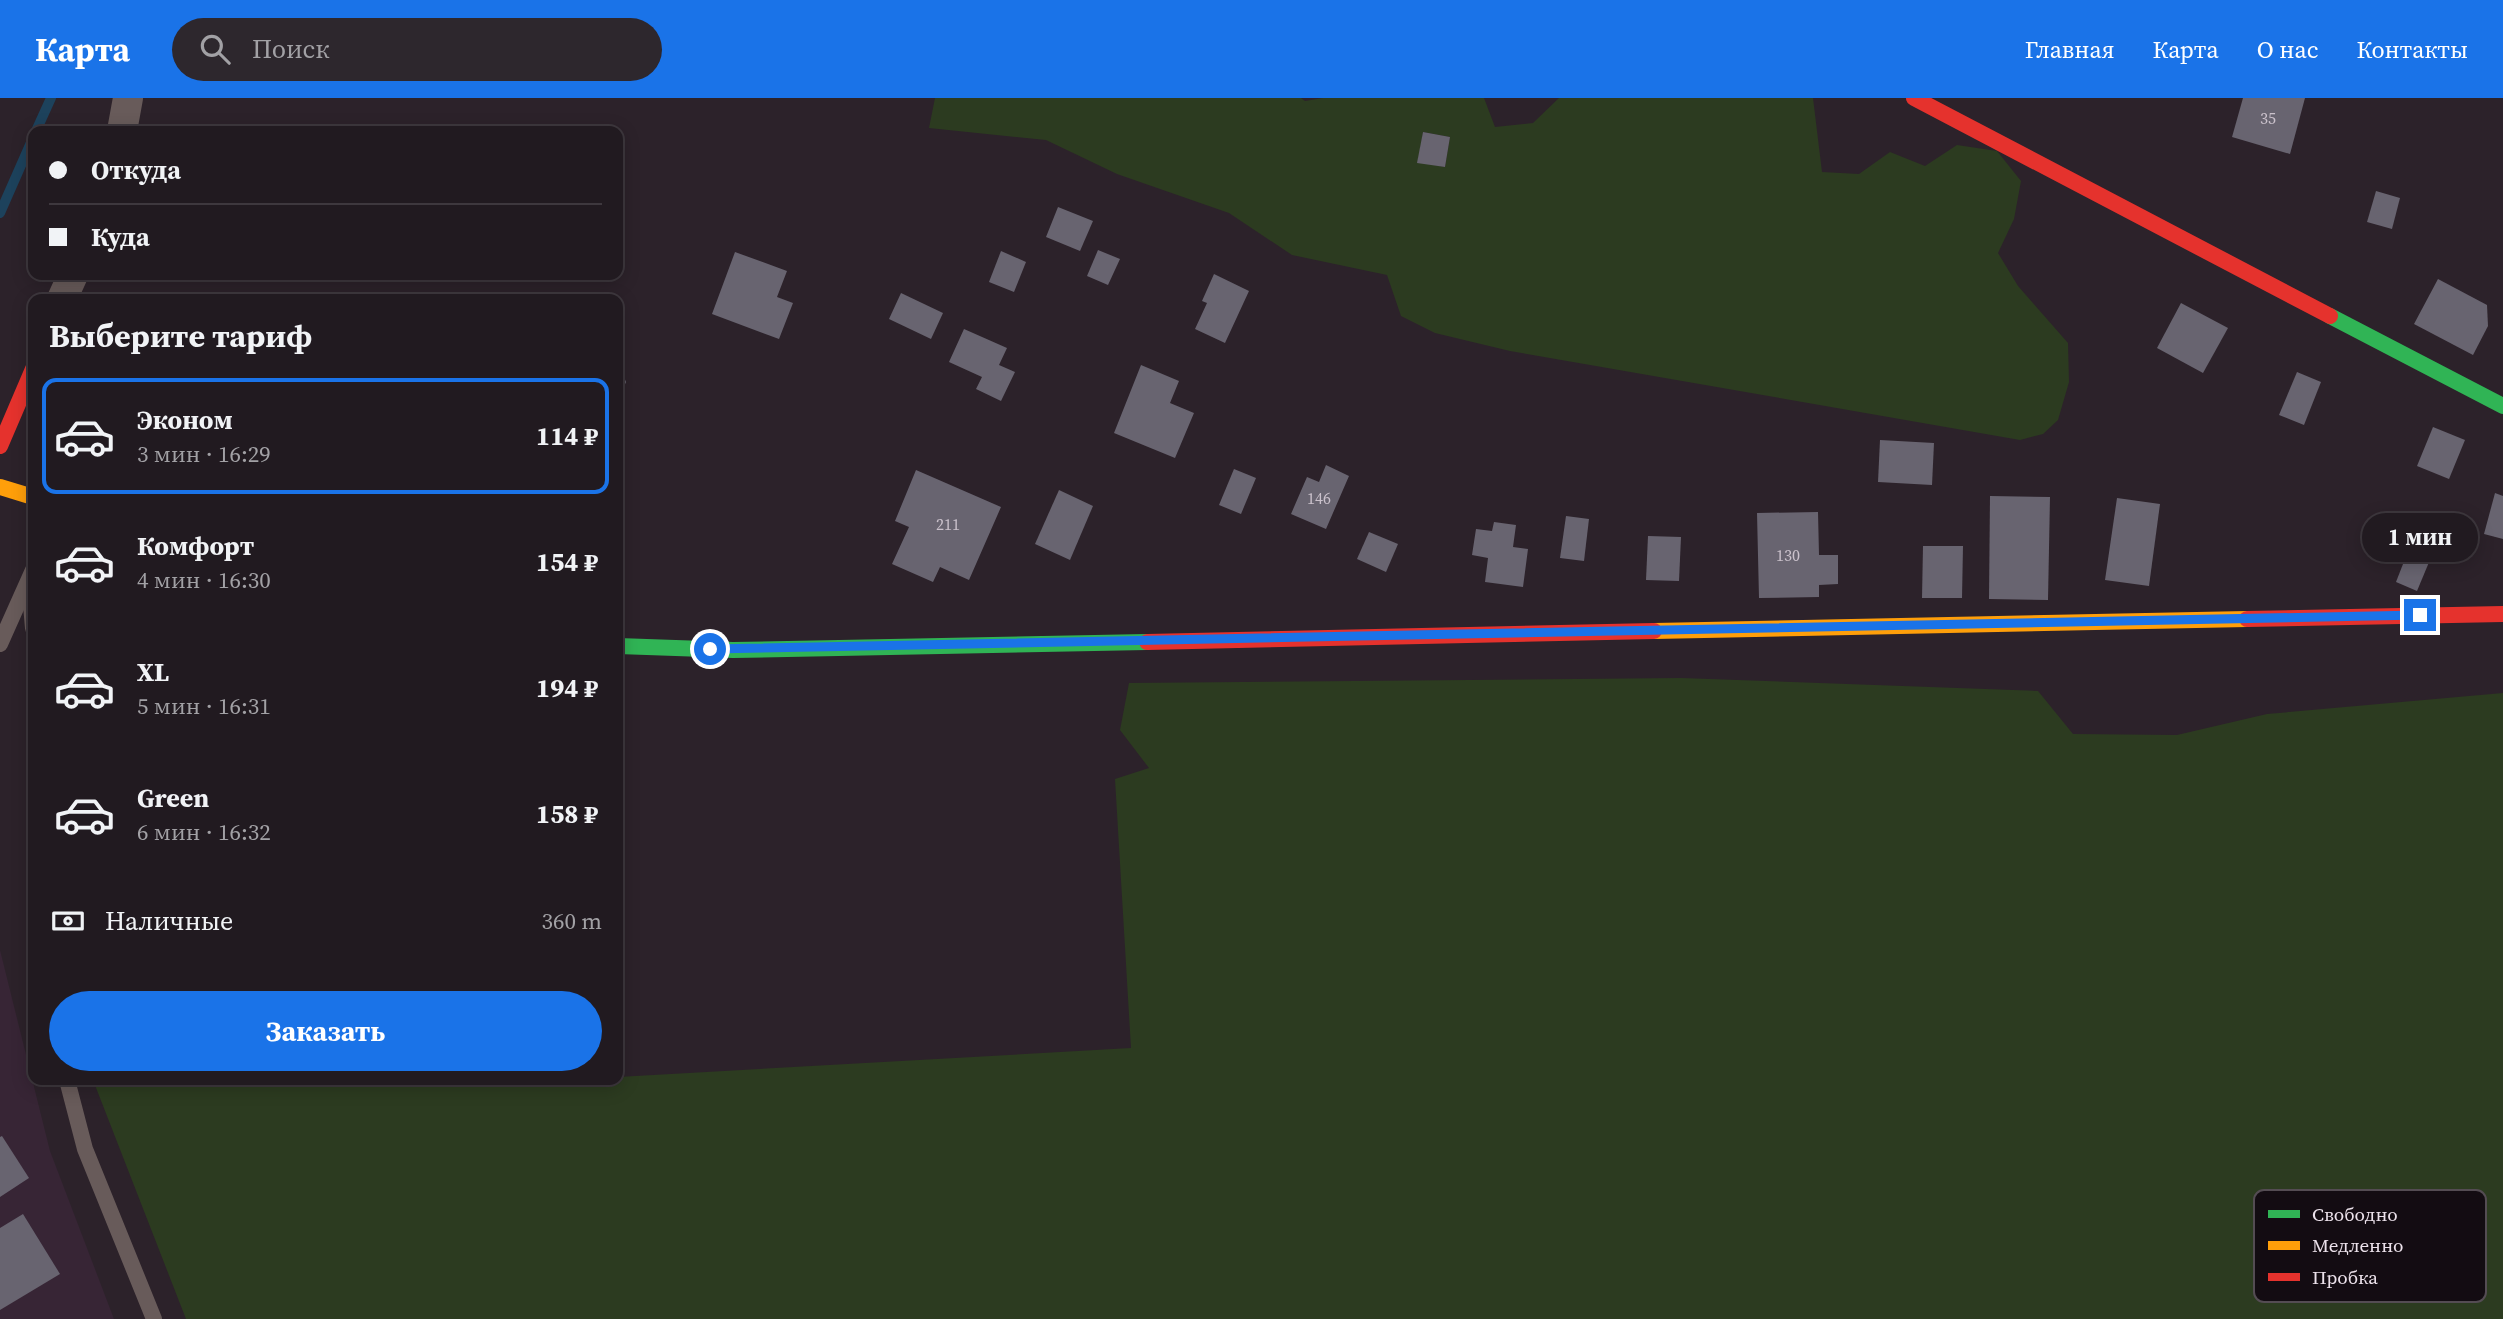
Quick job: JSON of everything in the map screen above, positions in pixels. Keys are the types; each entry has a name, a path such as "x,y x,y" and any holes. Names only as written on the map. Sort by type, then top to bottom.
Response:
{"street":[{"path":"123,126 128,98"},
{"path":"1914,98 2503,406"},
{"path":"0,446 28,381"},
{"path":"0,487 28,495"},
{"path":"623,646 733,650 2503,614"}],"lane":[{"path":"0,644 28,582"},
{"path":"68,1085 85,1149 154,1319"}],"shaded area":[{"path":"0,950 28,1063 28,1085 34,1085 50,1151 114,1319 0,1319"}],"green space":[{"path":"935,98 1301,98 1305,101 1323,98 1484,98 1495,127 1533,123 1559,98 1813,98 1822,172 1859,174 1890,152 1925,166 1957,145 1997,151 2021,181 2014,219 1998,253 2018,286 2068,343 2069,382 2058,420 2043,434 2020,440 1510,351 1435,333 1401,316 1387,275 1292,255 1229,213 1117,174 1046,140 929,128","holes":["1423,132 1450,137 1445,167 1418,162"]},
{"path":"1681,678 2038,691 2073,734 2177,735 2267,714 2503,693 2503,1319 186,1319 95,1085 623,1085 623,1077 1131,1048 1115,779 1149,768 1120,730 1129,683"}],"building":[{"path":"2243,98 2305,98 2290,154 2232,137"},
{"path":"1423,132 1450,137 1445,167 1417,163"},
{"path":"2376,191 2400,198 2392,229 2367,222"},
{"path":"1058,207 1093,221 1080,251 1046,237"},
{"path":"1098,250 1120,259 1108,285 1087,276"},
{"path":"1001,251 1026,262 1014,292 989,282"},
{"path":"735,252 787,271 777,297 793,303 779,339 712,314"},
{"path":"1214,274 1249,291 1225,343 1195,329 1207,303 1202,301"},
{"path":"2438,279 2487,305 2488,326 2473,355 2414,324"},
{"path":"901,293 943,313 931,339 889,319"},
{"path":"2181,303 2228,328 2203,373 2157,348"},
{"path":"964,329 1007,348 999,365 1015,372 1001,401 976,389 982,377 949,362"},
{"path":"1141,365 1179,381 1170,403 1194,413 1175,458 1114,433"},
{"path":"2297,372 2321,382 2304,425 2279,415"},
{"path":"2433,427 2465,440 2449,479 2417,466"},
{"path":"1880,440 1934,443 1932,485 1878,482"},
{"path":"1326,465 1349,476 1326,529 1291,514 1307,477 1319,482"},
{"path":"1234,469 1256,478 1241,514 1219,505"},
{"path":"916,470 1001,507 969,580 940,567 933,582 892,564 909,527 895,521"},
{"path":"1059,490 1093,506 1070,560 1035,544"},
{"path":"2495,493 2503,496 2503,539 2484,534"},
{"path":"1990,496 2050,497 2048,600 1989,599"},
{"path":"2117,498 2160,504 2149,586 2105,580"},
{"path":"1818,512 1819,555 1838,555 1838,584 1819,585 1819,597 1759,598 1757,513"},
{"path":"1566,516 1589,519 1584,561 1560,558"},
{"path":"1494,522 1516,525 1513,547 1528,549 1523,587 1485,582 1488,558 1472,555 1476,529 1492,531"},
{"path":"1369,532 1398,544 1386,572 1357,559"},
{"path":"1648,536 1681,537 1679,581 1646,580"},
{"path":"1923,546 1963,546 1962,598 1922,598"},
{"path":"2410,546 2432,555 2417,591 2396,582"},
{"path":"2,1136 29,1178 0,1197 0,1137"},
{"path":"23,1214 60,1274 0,1310 0,1228"}],"waterway":[{"path":"38,126 51,98"},
{"path":"0,213 28,149"}],"traffic: fast":[{"path":"2330,316 2503,406"},
{"path":"623,646 733,650 1147,642"}],"traffic: slow":[{"path":"0,487 28,495"},
{"path":"1654,631 2247,619"}],"traffic: jam":[{"path":"1914,98 2330,316"},
{"path":"0,446 28,381"},
{"path":"2247,619 2503,614"},
{"path":"1147,642 1654,631"}],"route":[{"path":"710,649 2420,615"}]}
